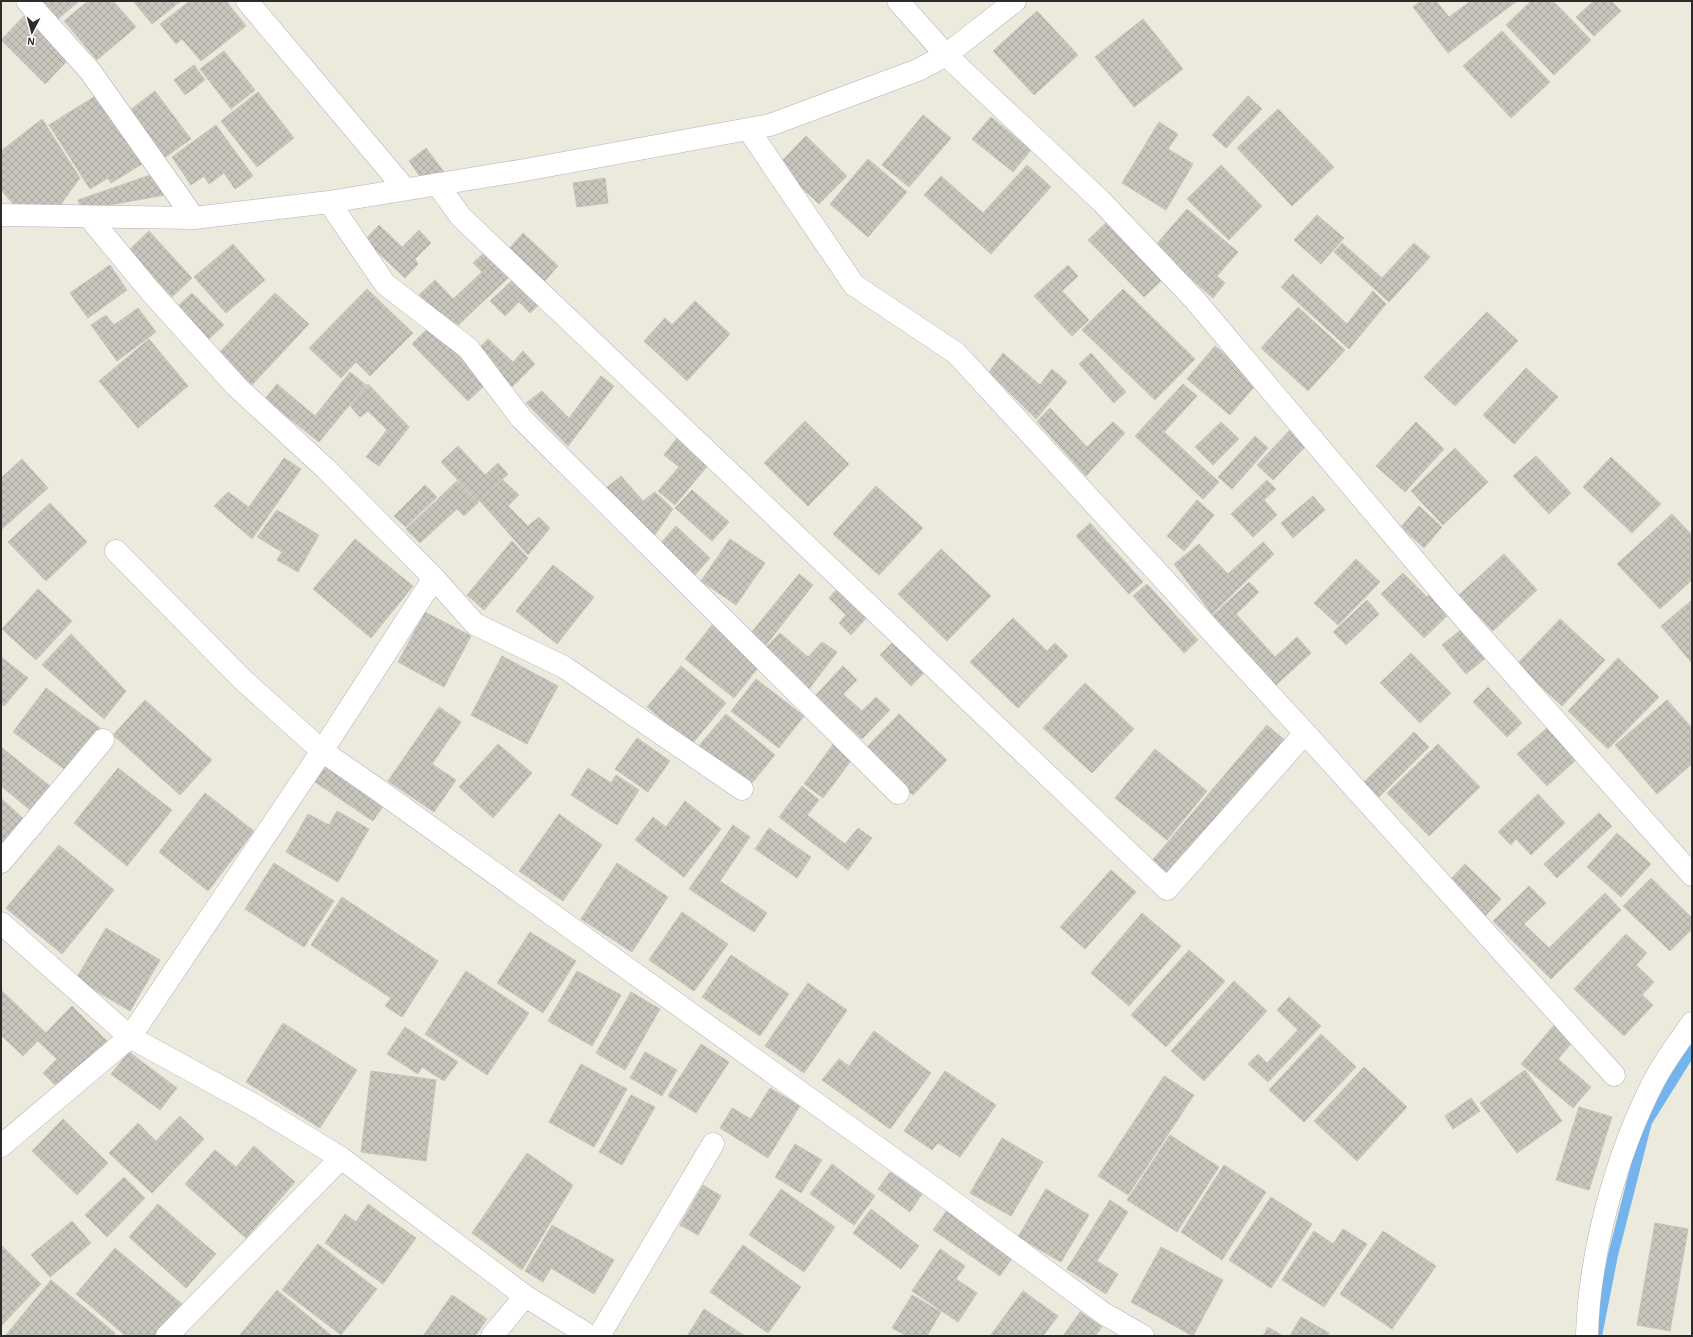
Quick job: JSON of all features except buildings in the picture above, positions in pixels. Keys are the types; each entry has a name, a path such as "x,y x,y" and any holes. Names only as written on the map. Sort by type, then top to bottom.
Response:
{"street":[{"path":"27,1 90,71 194,218"},
{"path":"247,1 405,189"},
{"path":"898,1 946,55 1102,202 1194,299 1443,594 1692,875"},
{"path":"1,215 194,218 329,202 525,170 770,125 918,70 946,55 1016,1"},
{"path":"748,129 854,285 956,353 1305,733 1614,1075"},
{"path":"436,184 467,223 1167,889 1305,733"},
{"path":"329,202 385,284 468,348 521,418 898,793"},
{"path":"89,217 151,292 237,387 325,468 434,578 475,624 564,666 742,789"},
{"path":"116,551 243,680 322,751 939,1192 1104,1313 1143,1336"},
{"path":"1,1146 130,1037 322,751 434,578"},
{"path":"1,862 103,740"},
{"path":"1,923 130,1037 254,1105 341,1158 525,1296 590,1336"},
{"path":"1587,1336 1593,1274 1606,1210 1629,1139 1654,1081 1692,1023"},
{"path":"599,1336 713,1144"},
{"path":"167,1336 341,1158"},
{"path":"492,1336 525,1296"}],"waterway":[{"path":"1597,1336 1613,1255 1647,1122 1692,1050"}]}
